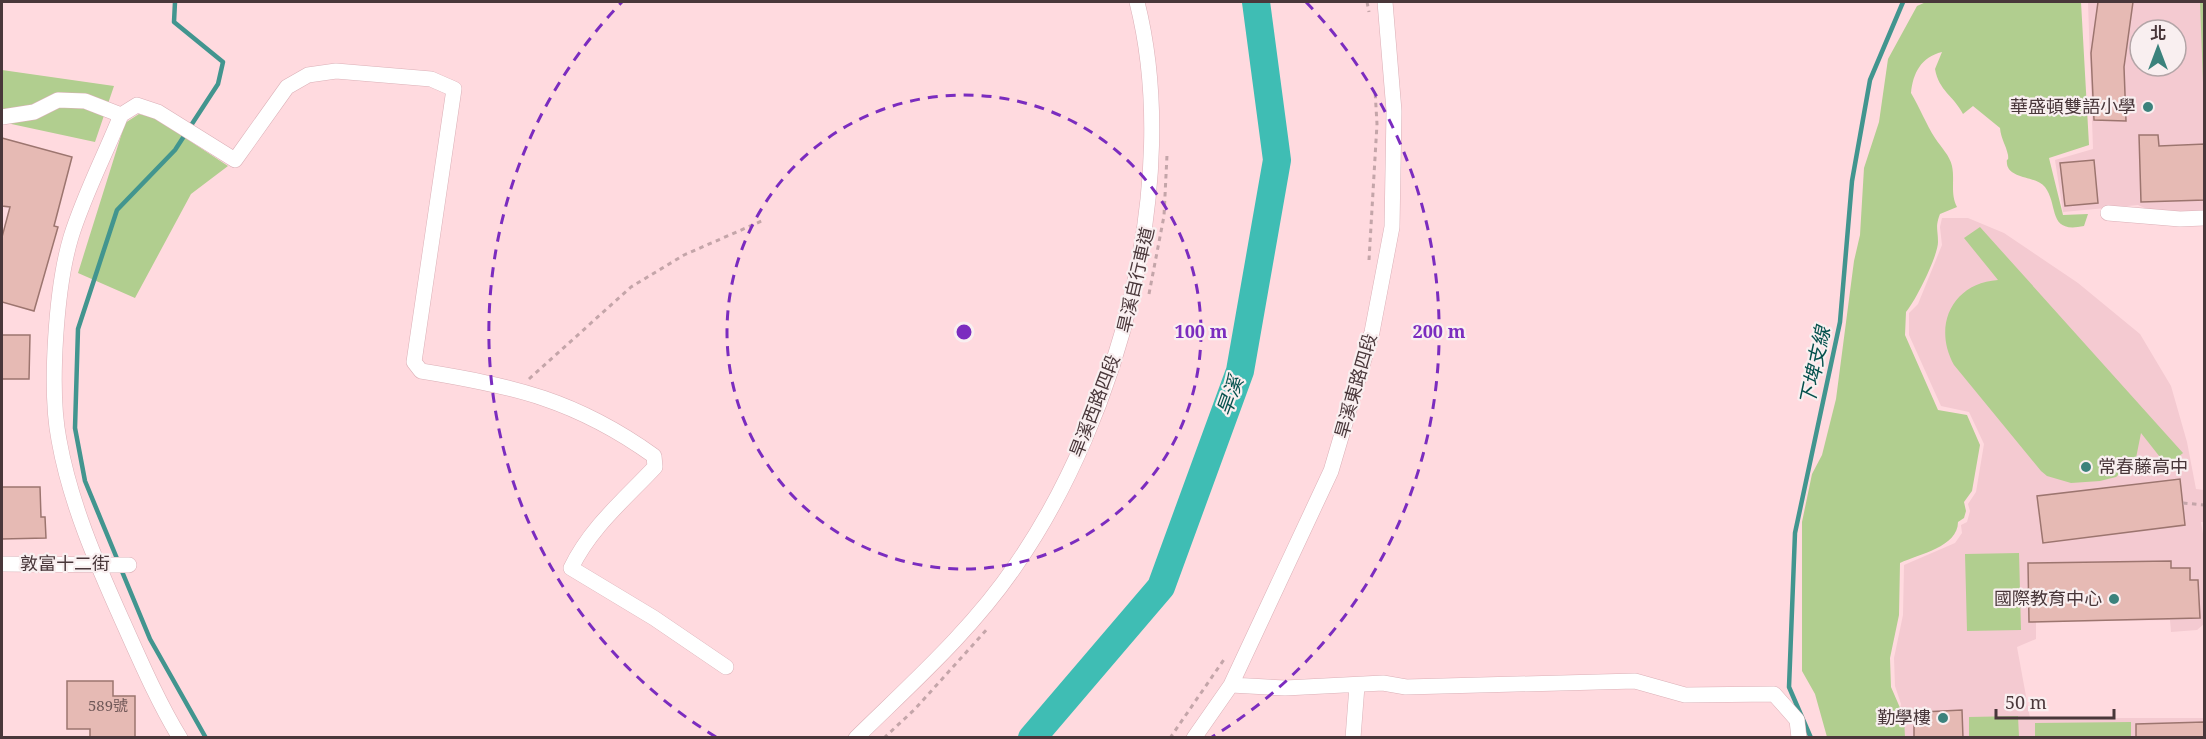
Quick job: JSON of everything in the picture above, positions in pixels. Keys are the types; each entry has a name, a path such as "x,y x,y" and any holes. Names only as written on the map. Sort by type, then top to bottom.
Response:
{"street":[{"name":"旱溪西路四段","path":"855,738 977,617 1017,564 1054,503 1101,397 1138,273 1148,216 1151,164 1149,83 1144,27 1137,2"},
{"name":"旱溪東路四段","path":"1194,738 1231,685 1331,471 1372,332 1392,227 1394,111 1384,2"},
{"path":"180,738 158,702 97,564 71,490 58,438 54,359 60,293 71,237 121,115 137,105 158,112 235,160 287,87 308,75 336,71 431,79 454,89 414,362 422,371 519,389 574,409 617,430 654,456 655,467 604,518 581,548 571,568 654,618 726,667"},
{"path":"2,117 34,112 58,100 85,101 121,115"},
{"path":"2108,213 2180,219 2205,218"},
{"name":"敦富十二街","path":"2,564 129,565"},
{"path":"1231,685 1285,688 1383,683 1406,687 1635,681 1685,695 1774,694 1797,720 1799,738"},
{"path":"1353,738 1357,686"}],"path":[{"path":"1367,2 1371,21"},
{"path":"1367,270 1377,123 1375,89"},
{"name":"旱溪自行車道","path":"1148,300 1164,216 1167,145"},
{"path":"519,389 631,287 684,255 764,220"},
{"path":"2183,503 2205,505"},
{"path":"884,738 915,709 995,619"},
{"path":"1170,738 1228,652"}],"shaded area":[{"name":"華盛頓雙語小學","path":"2088,2 2204,2 2204,212 2154,212 2138,205 2063,212 2055,160 2093,149"},
{"name":"常春藤高中","path":"1942,218 1968,218 2004,233 2078,283 2140,334 2171,386 2187,442 2196,489 2204,490 2204,522 2201,522 2204,540 2204,624 2197,630 2171,632 2170,620 2036,622 2036,639 2017,647 2030,718 2204,718 2204,737 1899,737 1898,719 1901,704 1895,686 1894,658 1903,615 1904,565 1955,543 1962,533 1961,525 1967,522 1970,511 1968,504 1976,492 1984,444 1969,412 1941,406 1909,335 1909,313 1918,304 1942,245 1940,227"}],"green space":[{"path":"1926,2 2081,2 2089,145 2049,158 2063,215 2088,214 2084,226 2064,226 2059,222 2045,187 2009,169 2008,155 2000,128 1973,106 1963,114 1943,88 1935,69 1942,52 1923,62 1916,73 1911,93 1932,133 1951,162 1957,207 1940,214 1937,225 1937,249 1915,299 1906,312 1905,335 1938,410 1967,415 1980,445 1972,491 1964,502 1966,511 1964,518 1958,522 1952,538 1945,544 1900,563 1899,615 1890,658 1891,687 1904,717 1905,737 1827,737 1815,694 1802,671 1802,522 1812,474 1822,455 1836,399 1854,261 1860,235 1864,168 1879,122 1888,59 1917,6"},
{"path":"2200,2 2204,2 2204,109"},
{"path":"2,70 114,86 95,142 2,122"},
{"path":"139,114 155,118 228,166 191,194 135,298 78,273 125,123"},
{"path":"1980,227 2183,453 2167,466 2141,433 2136,458 2116,477 2100,481 2071,483 2047,476 2041,471 1954,365 1948,350 1945,335 1946,321 1951,309 1969,289 1982,283 1998,280 1964,238"},
{"path":"2019,553 2021,630 1967,631 1965,554"},
{"path":"2018,716 2019,737 1969,737 1969,717"},
{"path":"2131,722 2131,737 2035,737 2035,723"}],"building":[{"path":"2098,2 2133,2 2131,18 2128,18 2124,67 2126,121 2094,120 2091,53"},
{"path":"2139,135 2158,135 2159,146 2205,144 2205,200 2141,202"},
{"path":"2,138 72,157 54,226 58,227 34,311 2,302 2,237 10,207 2,206"},
{"path":"2094,160 2098,203 2065,206 2060,163"},
{"path":"2,335 30,335 29,379 2,379"},
{"name":"國際教育中心","path":"2180,479 2185,525 2043,543 2037,496"},
{"path":"2,487 40,487 41,517 45,517 46,538 2,539"},
{"name":"國際教育中心","path":"2171,561 2171,568 2190,568 2190,580 2198,580 2200,618 2029,622 2028,563"},
{"path":"67,681 113,681 113,696 135,696 135,738 90,738 90,729 67,729"},
{"name":"勤學樓","path":"1962,710 1963,738 1914,738 1914,726 1924,725 1923,712"},
{"path":"2205,722 2205,738 2136,738 2136,724"}],"waterway":[{"path":"118,561 85,481 75,428 78,329 117,210 175,150 218,84 223,62 174,22 175,2"},
{"name":"旱溪","path":"1032,738 1161,587 1240,371 1277,160 1256,2"},
{"name":"下埤支線","path":"1811,738 1789,687 1795,533 1840,322 1852,181 1870,80 1903,2"},
{"path":"121,569 150,639 206,738"}],"place":[{"name":"華盛頓雙語小學","path":"2148,107"},
{"name":"常春藤高中","path":"2086,467"},
{"name":"國際教育中心","path":"2114,599"},
{"name":"勤學樓","path":"1943,718"}]}
